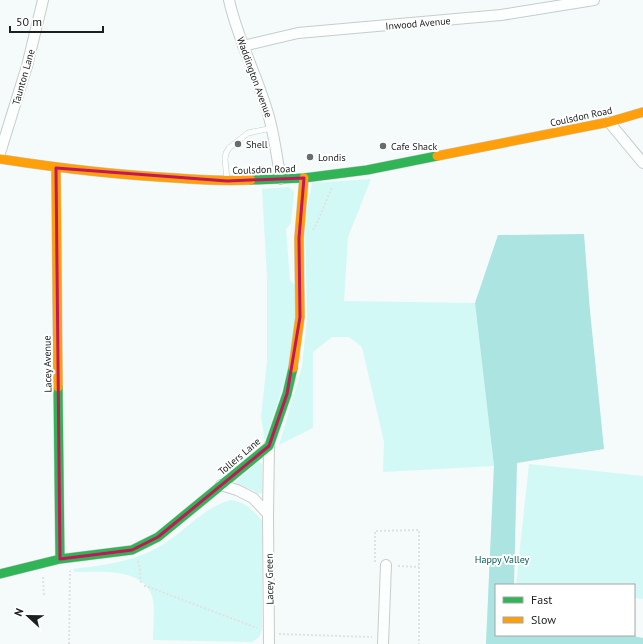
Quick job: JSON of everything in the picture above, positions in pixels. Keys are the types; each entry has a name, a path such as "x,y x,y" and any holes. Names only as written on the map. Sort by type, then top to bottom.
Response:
{"street":[{"name":"Taunton Lane","path":"0,153 27,66 44,0"},
{"name":"Waddington Avenue","path":"229,0 233,17 266,106 272,128 281,179"},
{"name":"Inwood Avenue","path":"244,46 298,33 500,15 594,0"},
{"name":"Coulsdon Road","path":"0,158 56,168 132,176 227,182 304,178 367,170 609,122 643,112"},
{"path":"609,122 643,163"},
{"name":"Lacey Avenue","path":"56,168 60,559"},
{"name":"Tollers Lane","path":"0,574 60,559 134,549 158,537 269,446 287,394 294,362 300,317 299,238 304,178"},
{"name":"Lacey Green","path":"269,446 268,514 270,644"},
{"path":"221,485 237,490 254,498 268,514"},
{"path":"383,640 386,565"}],"lane":[{"path":"227,182 225,158 229,148 248,132 272,128"}],"path":[{"path":"299,238 308,236 314,230 332,185"},
{"path":"134,549 140,570 141,583"},
{"path":"43,563 44,597"},
{"path":"69,644 70,571"},
{"path":"144,586 270,632 383,640"}],"highlighted area":[{"path":"56,168 227,181 304,178 299,238 300,317 287,394 269,446 158,537 132,550 60,559"}],"green space":[{"path":"371,179 348,237 344,301 475,303 494,466 383,472 384,442 362,347 349,337 332,337 313,352 313,428 279,445 302,367 307,318 305,218 312,183"},
{"path":"289,187 294,192 291,223 286,229 290,280 295,285 296,310 289,368 265,441 261,417 267,361 267,277 262,189"},
{"path":"584,234 604,449 517,463 514,584 495,584 495,636 633,636 643,638 643,644 486,644 494,466 475,303 498,235"},
{"path":"259,461 262,464 262,493 258,494 253,490 236,485 236,482"},
{"path":"529,464 643,476 643,599 635,598 635,584 516,584"},
{"name":"Happy Valley","path":"494,466 514,584 495,584 495,636 633,636 643,638 643,644 486,644"},
{"path":"231,500 249,507 262,521 262,630 256,640 252,642 153,640 153,600 149,589 142,582 121,574 109,572 76,572 73,569 119,562 152,551 171,539 212,508"}],"traffic: fast":[{"path":"251,180 304,178 367,170 437,156"},
{"path":"0,574 60,559 132,550 158,537 269,446 287,394 293,368"},
{"path":"58,387 60,559"}],"traffic: slow":[{"path":"437,156 609,122 643,112"},
{"path":"0,159 131,175 203,180 251,180"},
{"path":"56,168 58,387"},
{"path":"293,368 300,317 299,238 304,178"}],"place":[{"name":"Shell","path":"238,144"},
{"name":"Cafe Shack","path":"383,146"},
{"name":"Londis","path":"310,157"}]}
